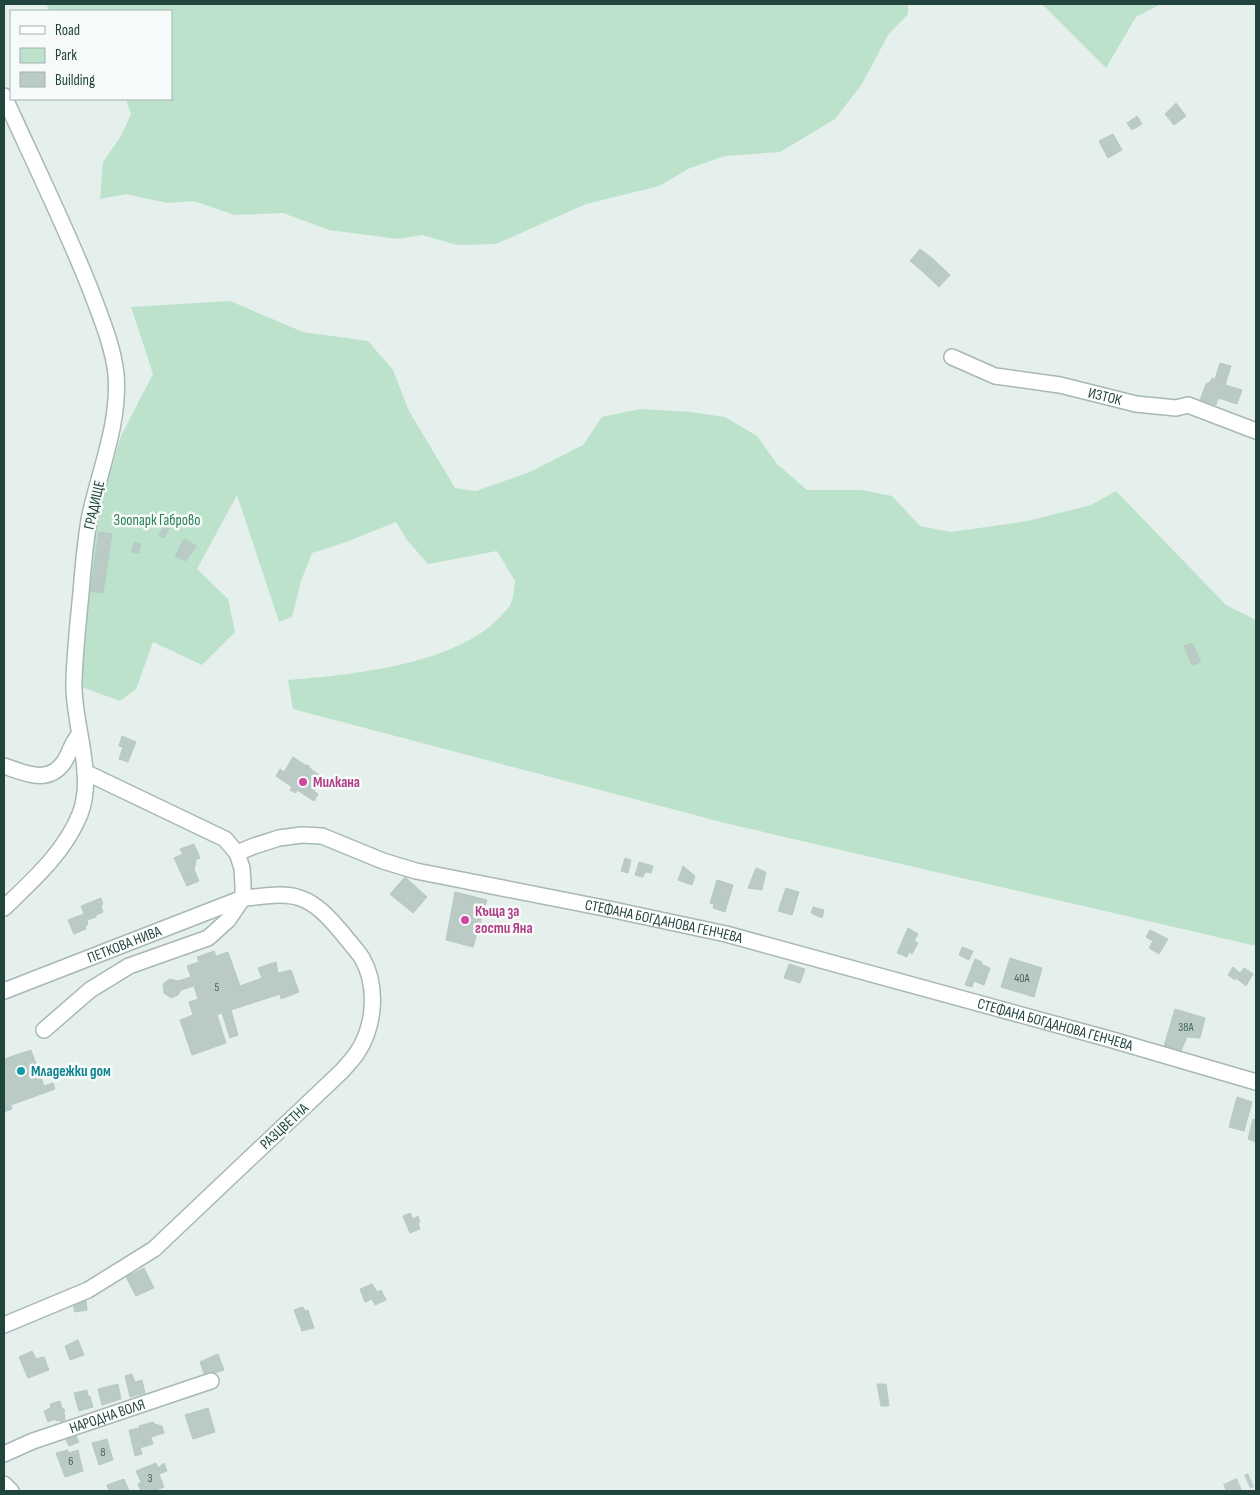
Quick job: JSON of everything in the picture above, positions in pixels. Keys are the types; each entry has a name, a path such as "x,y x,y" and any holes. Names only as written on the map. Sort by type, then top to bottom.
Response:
{"street":[{"name":"ГРАДИЩЕ","path":"4,96 81,266 108,340 116,374 116,400 107,450 90,516 84,562 73,695 85,772 85,793 80,813 68,837 46,867 4,908"},
{"name":"ИЗТОК","path":"952,357 994,376 1060,385 1136,404 1176,408 1188,405 1256,431"},
{"path":"4,766 28,774 46,776 55,772 64,762 73,742 79,735"},
{"path":"44,1030 90,990 130,966 208,938 228,920 243,898 242,868 237,853 225,839 85,772"},
{"name":"СТЕФАНА БОГДАНОВА ГЕНЧЕВА","path":"237,853 279,838 302,835 322,836 384,861 416,871 726,934 1109,1039 1256,1082"},
{"name":"РАЗЦВЕТНА","path":"4,1324 88,1290 154,1249 336,1077 358,1052 372,1013 372,984 362,958 324,912 300,898 278,895 243,898"},
{"name":"ПЕТКОВА НИВА","path":"4,991 243,898"},
{"name":"НАРОДНА ВОЛЯ","path":"4,1454 33,1441 211,1382"},
{"path":"4,1484 11,1491"}],"green space":[{"path":"46,4 908,4 908,14 888,35 862,84 835,119 780,152 725,156 690,168 659,186 586,204 496,244 457,245 422,235 398,239 329,230 283,213 235,215 194,201 167,203 126,194 100,199 103,162 121,136 131,114 126,100 172,100 172,10 49,10"},
{"path":"1042,4 1161,4 1136,17 1106,68"},
{"name":"Зоопарк Габрово","path":"230,301 303,332 368,341 393,370 409,411 455,488 476,491 530,472 583,445 602,417 640,409 690,412 725,417 757,436 777,464 807,490 862,490 892,496 920,526 951,532 1028,521 1091,505 1116,491 1226,605 1256,620 1256,946 729,824 293,709 288,680 370,671 429,657 456,647 480,634 499,618 510,605 515,581 497,551 428,564 407,540 396,522 312,553 301,581 292,617 279,622 237,495 197,569 228,599 235,632 202,665 153,642 136,689 120,701 79,686 87,594 98,514 121,436 153,374 131,307"}],"building":[{"path":"1176,103 1186,116 1174,125 1165,114"},
{"path":"1137,116 1142,124 1132,130 1127,123"},
{"path":"1113,134 1122,150 1108,158 1099,141"},
{"path":"920,249 933,259 922,271 910,261"},
{"path":"933,259 950,275 939,287 922,271"},
{"path":"1220,363 1231,366 1225,385 1242,390 1237,404 1218,398 1216,405 1200,400 1206,384 1212,378 1215,379"},
{"path":"165,524 170,526 164,538 159,535"},
{"path":"99,532 112,534 103,593 90,591"},
{"path":"184,539 197,546 185,561 175,556"},
{"path":"134,542 141,544 139,553 132,552"},
{"path":"1192,643 1201,662 1192,665 1184,646"},
{"path":"122,736 136,742 128,762 119,759 123,747 119,746"},
{"name":"Милкана","path":"293,757 308,765 324,778 314,791 318,794 314,801 297,790 296,793 290,790 292,787 276,776 280,769 284,772"},
{"path":"194,844 200,858 195,860 194,869 199,881 187,886 174,858 183,854 180,849"},
{"path":"625,858 631,860 628,873 621,871"},
{"path":"639,862 653,866 651,873 645,872 643,877 635,875"},
{"path":"683,866 695,876 692,885 678,880"},
{"path":"756,868 766,872 762,890 748,888"},
{"path":"405,877 427,897 413,913 390,894"},
{"path":"717,880 733,885 725,912 713,908 714,904 710,903"},
{"path":"786,888 799,892 792,915 778,911"},
{"name":"Къща за гости Яна","path":"455,892 487,900 473,947 446,940"},
{"path":"101,898 103,912 87,920 88,925 85,926 86,929 74,934 68,920 84,914 81,906"},
{"path":"813,907 824,910 822,918 811,913"},
{"path":"908,928 918,934 914,941 918,943 912,954 909,952 907,957 897,953"},
{"path":"1150,930 1168,939 1159,954 1149,948 1153,941 1146,937"},
{"path":"962,947 973,951 969,960 959,955"},
{"path":"214,951 216,956 228,952 240,986 262,978 258,968 276,962 278,973 291,970 299,992 281,999 280,994 231,1010 238,1035 230,1038 222,1013 217,1015 226,1043 192,1055 180,1020 193,1015 189,1002 198,999 194,986 181,990 178,995 171,998 164,993 163,984 170,979 178,981 191,977 187,966 199,962 197,957"},
{"path":"1010,958 1042,968 1034,997 1001,987"},
{"path":"975,959 990,968 984,985 974,981 972,987 965,985"},
{"path":"789,964 805,969 800,983 784,978"},
{"path":"1233,967 1240,973 1244,968 1253,974 1246,986 1236,978 1235,980 1228,975"},
{"path":"1175,1009 1205,1018 1200,1038 1187,1037 1181,1051 1164,1046"},
{"name":"Младежки дом","path":"31,1050 44,1086 53,1083 55,1089 11,1105 12,1109 4,1112 4,1059"},
{"path":"1237,1097 1252,1102 1244,1131 1229,1127"},
{"path":"1253,1119 1256,1120 1256,1142 1248,1139"},
{"path":"410,1213 413,1219 418,1216 420,1229 410,1233 403,1216"},
{"path":"144,1268 154,1288 136,1296 126,1277"},
{"path":"372,1284 377,1292 381,1290 386,1300 375,1305 372,1299 365,1302 360,1289"},
{"path":"86,1301 87,1310 75,1312 73,1304"},
{"path":"303,1307 305,1311 308,1310 314,1328 302,1331 294,1310"},
{"path":"78,1340 84,1355 70,1360 65,1346"},
{"path":"32,1351 36,1359 44,1357 49,1370 28,1378 19,1357"},
{"path":"218,1354 224,1370 205,1376 200,1362"},
{"path":"132,1374 135,1382 142,1380 145,1393 130,1397 125,1376"},
{"path":"118,1384 121,1399 102,1405 98,1389"},
{"path":"877,1384 886,1384 889,1406 881,1406"},
{"path":"87,1390 93,1407 79,1411 74,1393"},
{"path":"60,1401 62,1408 65,1410 65,1420 61,1422 55,1419 48,1422 44,1411 51,1408 50,1404"},
{"path":"208,1408 215,1432 193,1439 185,1415"},
{"path":"153,1422 162,1426 164,1433 151,1437 153,1444 146,1446 139,1426"},
{"path":"140,1428 146,1446 140,1448 142,1454 135,1456 129,1430"},
{"path":"76,1436 79,1442 69,1446 66,1440"},
{"path":"107,1439 113,1460 99,1465 92,1443"},
{"path":"68,1450 68,1453 78,1450 83,1471 65,1477 56,1453"},
{"path":"156,1463 158,1468 164,1463 167,1471 159,1474 164,1487 153,1491 141,1491 138,1484 141,1482 136,1471"},
{"path":"124,1479 129,1491 109,1491 107,1485"}],"tunnel":[{"path":"1226,1491 1251,1480"}],"place":[{"name":"Милкана","path":"303,782"},
{"name":"Къща за гости Яна","path":"465,920"},
{"name":"Младежки дом","path":"21,1071"}]}
